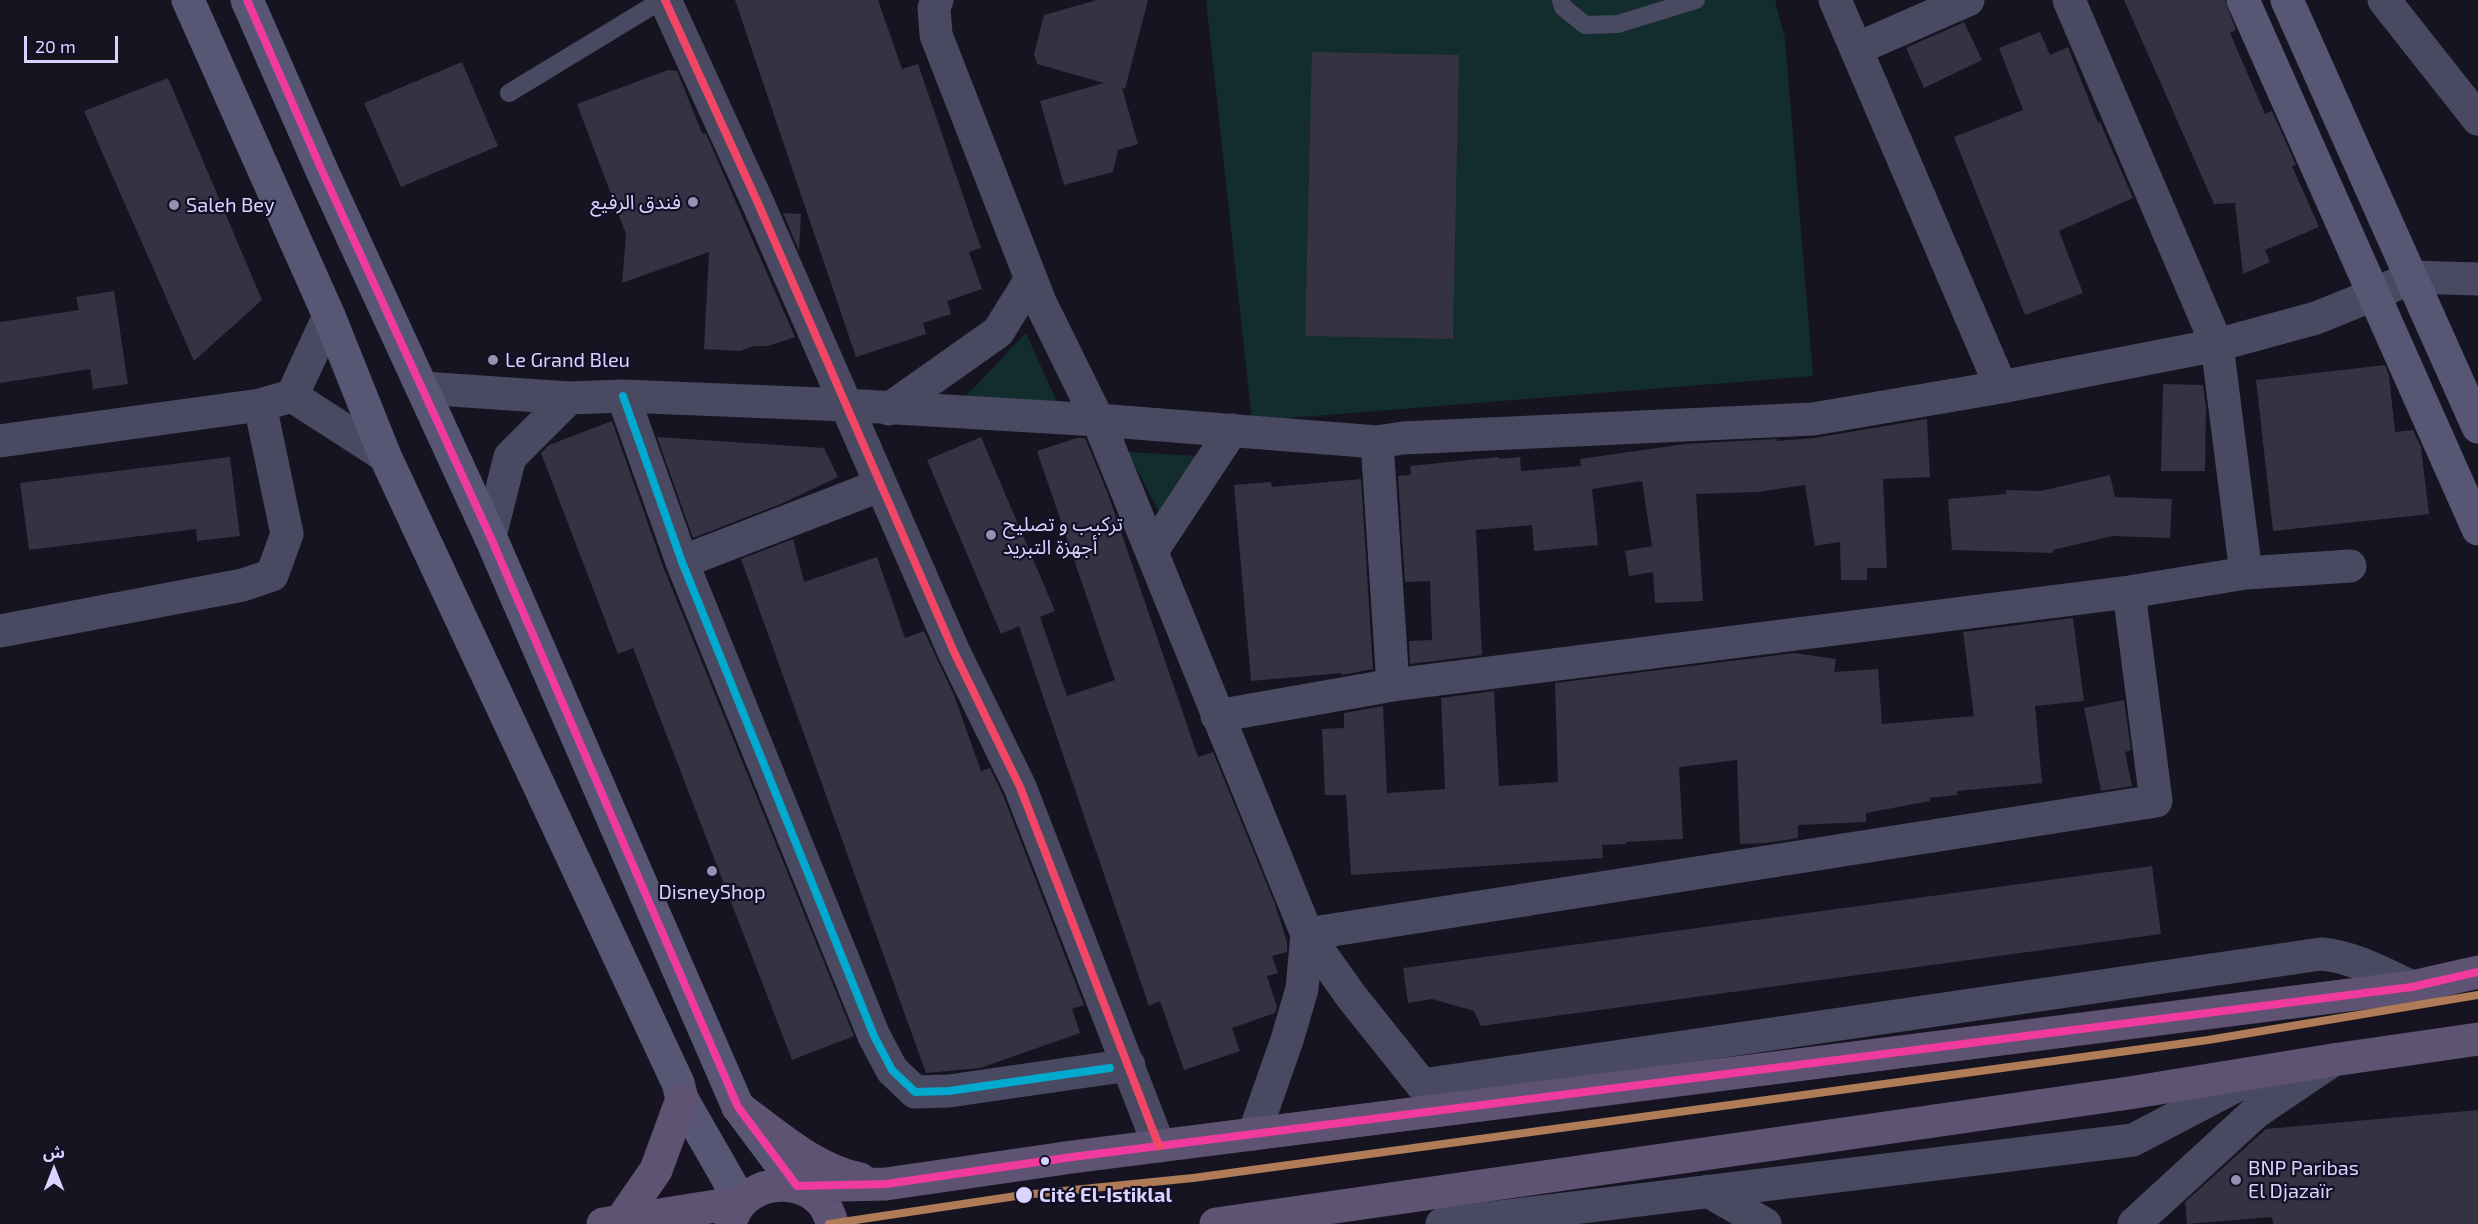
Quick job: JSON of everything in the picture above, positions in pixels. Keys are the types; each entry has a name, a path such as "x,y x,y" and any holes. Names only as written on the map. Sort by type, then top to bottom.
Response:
{"main road":[{"path":"188,0 329,316 385,456 678,1083 682,1099 735,1213"},
{"path":"247,0 323,173 490,536 738,1107 797,1186 811,1194 823,1205 832,1224"},
{"path":"2243,0 2478,529"},
{"path":"2287,0 2478,427"},
{"path":"612,1223 735,1213 752,1193 766,1186 886,1184 1159,1146 2412,987 2478,972"},
{"path":"1216,1224 2129,1093 2478,1039"},
{"path":"612,1223 656,1170 682,1099"},
{"path":"738,1107 809,1158 849,1177 886,1184"}],"street":[{"path":"663,0 757,201 954,652 1020,788 1159,1146"},
{"path":"1835,0 2001,387"},
{"path":"1856,49 1968,0"},
{"path":"2069,0 2217,345 2246,573"},
{"path":"2384,0 2478,119"},
{"path":"933,3 936,35 1040,302 1098,420 1307,934 1351,996 1422,1085 1474,1106"},
{"path":"423,388 569,398 623,396 846,405 1098,420 1377,442 1403,438 1813,419 2001,387 2217,345 2316,318 2412,277 2478,279"},
{"path":"889,409 998,332 1031,279"},
{"path":"292,396 329,316"},
{"path":"0,441 260,405 292,396 385,456"},
{"path":"623,396 682,562 874,1036 892,1070 915,1092 949,1090 1129,1065"},
{"path":"490,536 510,457 569,398"},
{"path":"0,631 243,585 272,575 287,534 260,405"},
{"path":"1152,551 1232,430"},
{"path":"1377,442 1393,685"},
{"path":"682,562 881,486"},
{"path":"1217,716 1393,685 2129,592 2246,573 2350,566"},
{"path":"1307,934 2156,801 2129,592"},
{"path":"1254,1134 1302,989 1307,934"},
{"path":"1422,1085 2321,954 2341,956 2412,987"},
{"path":"2134,1224 2256,1112 2332,1060"},
{"path":"1442,1224 2133,1140 2265,1071"},
{"path":"1708,1191 1765,1224"}],"lane":[{"path":"509,93 663,0"},
{"path":"1561,0 1563,7 1585,26 1618,24 1696,0"}],"green space":[{"path":"1206,0 1775,0 1785,39 1813,376 1252,421"},
{"path":"1026,333 1058,404 963,399"},
{"path":"1128,452 1200,456 1160,514"}],"building":[{"path":"735,0 878,0 902,69 918,64 981,248 969,252 982,289 947,301 951,314 923,323 926,334 856,357"},
{"path":"1097,0 1148,0 1125,89 1122,88 1138,144 1118,150 1113,172 1064,185 1040,101 1104,83 1037,64 1034,54 1044,15"},
{"path":"2124,0 2225,0 2236,30 2230,33 2265,114 2272,111 2296,165 2292,166 2319,227 2265,250 2270,262 2243,274 2235,203 2214,204"},
{"path":"1964,22 1982,60 1924,88 1906,48"},
{"path":"2040,32 2050,55 2068,47 2098,123 2100,122 2133,198 2059,231 2083,293 2025,315 1954,137 2023,110 1999,48"},
{"path":"1312,52 1459,55 1453,339 1305,336"},
{"path":"462,62 498,146 401,187 364,103"},
{"path":"668,70 677,71 702,133 706,134 795,337 768,346 754,346 740,351 704,349 709,252 622,283 626,234 577,104"},
{"name":"Saleh Bey","path":"168,78 262,300 194,361 84,111"},
{"path":"783,213 801,214 799,251"},
{"path":"114,291 128,384 93,389 90,369 0,383 0,322 79,310 76,297"},
{"path":"2385,365 2389,375 2395,432 2413,430 2421,447 2429,514 2273,531 2256,380"},
{"path":"2163,384 2203,385 2206,408 2205,471 2161,471"},
{"path":"1927,419 1930,477 1883,479 1887,568 1867,568 1867,580 1841,580 1840,542 1815,546 1805,485 1757,492 1696,494 1703,601 1655,603 1653,572 1629,576 1625,551 1652,546 1642,481 1592,489 1598,545 1534,551 1532,525 1476,530 1482,655 1410,664 1409,641 1432,640 1430,581 1405,582 1398,476 1411,475 1410,466 1520,457 1521,471 1581,466 1580,459 1685,444 1814,438"},
{"path":"612,421 664,569 854,1036 792,1060 633,648 618,654 541,453 549,445"},
{"path":"657,437 824,448 838,477 783,503 693,538"},
{"path":"981,437 1055,611 1040,617 1067,696 1115,680 1037,451 1077,438 1085,438 1108,494 1198,757 1213,752 1275,904 1287,942 1287,952 1272,956 1278,973 1267,976 1277,1007 1275,1013 1232,1028 1240,1051 1184,1070 1160,1001 1149,1006 1019,626 1001,634 927,460"},
{"path":"230,457 240,536 197,541 196,529 29,550 20,483"},
{"path":"2110,475 2115,497 2172,499 2170,538 2112,536 2053,550 2053,553 1952,550 1948,499 2006,494 2006,490 2041,491"},
{"path":"1361,479 1373,669 1342,675 1342,673 1251,681 1234,485 1271,482 1272,487"},
{"path":"793,539 804,582 877,557 905,638 924,631 954,695 981,771 990,768 1003,795 1084,1005 1072,1009 1080,1033 980,1068 926,1073 741,559"},
{"path":"2073,618 2084,701 2035,706 2042,783 1957,791 1957,795 1929,798 1930,801 1866,813 1866,822 1798,825 1798,838 1740,844 1737,760 1679,767 1683,839 1602,845 1603,858 1351,875 1346,795 1325,795 1322,729 1344,728 1344,713 1383,706 1387,793 1445,789 1441,698 1494,691 1499,786 1558,782 1555,683 1795,653 1836,659 1834,672 1878,669 1882,724 1974,716 1963,632"},
{"path":"2124,700 2131,750 2125,752 2132,786 2101,791 2084,708"},
{"path":"2152,866 2161,934 1481,1026 1474,1011 1432,999 1408,1003 1403,968"},
{"path":"2478,1110 2478,1224 2273,1224 2272,1217 2187,1224 2185,1202 2266,1129"}],"transit line":[{"path":"247,0 323,173 490,536 738,1107 797,1186 886,1184 1072,1157 2412,987 2478,972"},
{"path":"665,0 757,201 954,652 1020,787 1159,1146"},
{"path":"623,396 682,562 874,1036 892,1070 915,1092 949,1091 1110,1068"},
{"path":"829,1224 1023,1195 1193,1178 2208,1040 2478,995"}],"place":[{"name":"فندق الرفيع","path":"693,202"},
{"name":"Saleh Bey","path":"174,205"},
{"name":"Le Grand Bleu","path":"493,360"},
{"name":"تركيب و تصليح أجهزة التبريد","path":"991,535"},
{"name":"DisneyShop","path":"712,871"},
{"name":"BNP Paribas El Djazaïr","path":"2236,1180"},
{"name":"Cité El-Istiklal","path":"1024,1195"}]}
